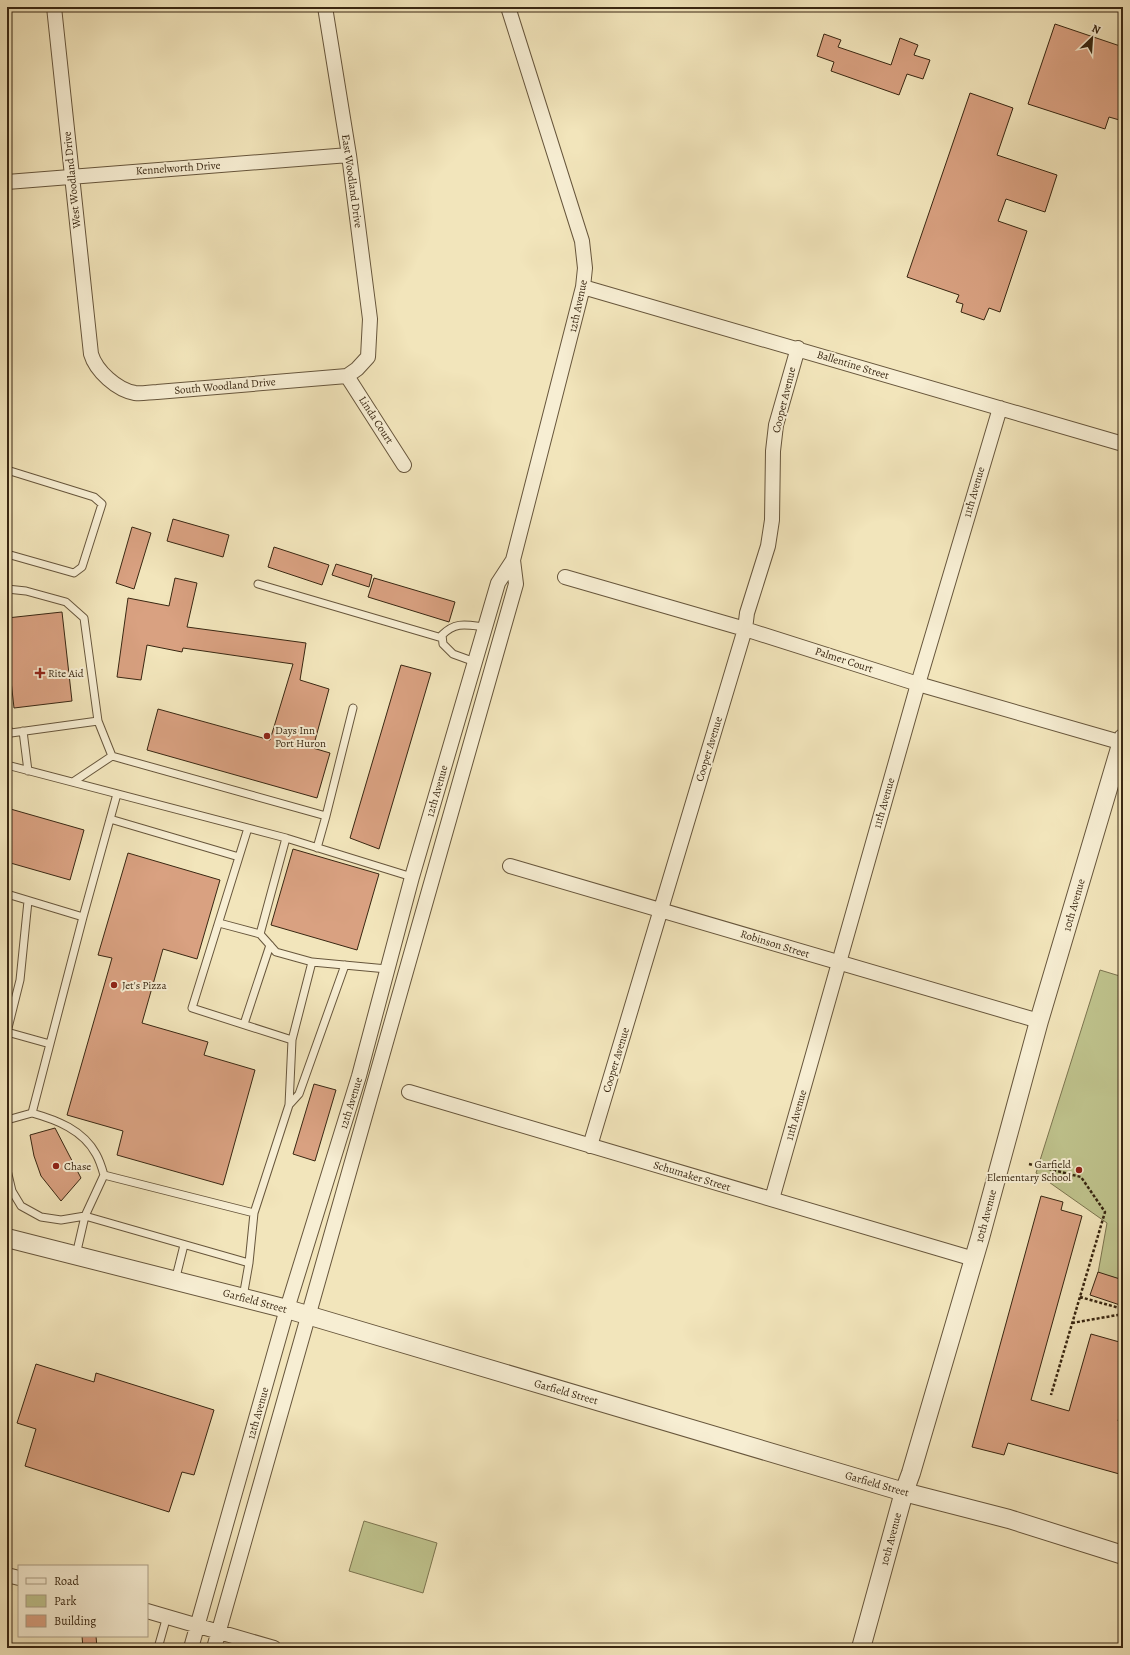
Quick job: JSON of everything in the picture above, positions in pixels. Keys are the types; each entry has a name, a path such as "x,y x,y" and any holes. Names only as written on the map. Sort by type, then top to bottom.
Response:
{"street":[{"name":"West Woodland Drive","path":"54,7 91,354"},
{"name":"East Woodland Drive","path":"325,7 349,155 370,319 368,356 357,369 347,376"},
{"name":"12th Avenue","path":"191,1648 288,1310 359,1076 412,877 498,583 513,560 583,287 585,268 582,241 508,7"},
{"name":"Kennelworth Drive","path":"7,182 349,155"},
{"name":"Ballentine Street","path":"583,287 798,348 1123,444"},
{"name":"Cooper Avenue","path":"590,1146 745,629 747,613 768,546 772,520 773,451 776,425 798,348"},
{"name":"South Woodland Drive","path":"91,354 97,367 108,378 124,389 135,392 157,392 347,376"},
{"name":"Linda Court","path":"347,376 404,465"},
{"name":"11th Avenue","path":"772,1200 918,684 1000,408"},
{"name":"12th Avenue","path":"214,1648 516,584 513,560"},
{"name":"Palmer Court","path":"565,577 745,629 918,684 1123,741"},
{"name":"10th Avenue","path":"861,1648 904,1492 911,1473 974,1259 1039,1021 1123,741"},
{"name":"Robinson Street","path":"510,866 1039,1021"},
{"name":"Schumaker Street","path":"409,1092 974,1259"},
{"name":"Garfield Street","path":"7,1238 243,1297 904,1492 1009,1519 1123,1555"},
{"path":"7,1575 18,1578"},
{"path":"148,1611 274,1648"}],"lane":[{"path":"7,470 94,497 102,504 82,567 74,573 7,554"},
{"path":"258,584 442,638"},
{"path":"7,589 26,591 66,602 84,618 98,721 112,756"},
{"path":"475,662 453,654 443,644 442,634 450,627 462,624 485,627"},
{"path":"317,848 354,708"},
{"path":"7,728 11,733 98,721"},
{"path":"23,731 28,771"},
{"path":"73,782 112,756 326,816"},
{"path":"7,765 286,838 412,877"},
{"path":"32,1112 117,794"},
{"path":"110,819 239,856"},
{"path":"248,828 192,1008 292,1040"},
{"path":"260,934 286,838"},
{"path":"7,894 83,917"},
{"path":"28,901 20,980 7,1032 50,1044"},
{"path":"219,923 260,934 276,952 312,962 387,969"},
{"path":"244,1024 270,945"},
{"path":"243,1297 249,1263 254,1213 289,1105 292,1040 312,962"},
{"path":"289,1105 298,1094 345,965"},
{"path":"7,1120 32,1112 50,1118 67,1125 86,1139 96,1155 104,1175 86,1216 76,1255"},
{"path":"7,1170 12,1191 20,1206 41,1216 61,1220 86,1216 249,1263"},
{"path":"104,1175 254,1213"},
{"path":"175,1281 184,1245"},
{"path":"158,1648 167,1616"}],"path":[{"path":"1029,1164 1081,1177 1105,1212 1051,1395"},
{"path":"1080,1296 1123,1309"},
{"path":"1072,1323 1123,1314"}],"green space":[{"path":"1100,970 1123,977 1123,1280 1098,1273 1107,1223 1036,1173"},
{"path":"364,1521 437,1543 423,1593 349,1571"}],"building":[{"path":"1055,24 1123,47 1123,121 1109,117 1105,129 1028,104"},
{"path":"824,34 841,40 838,47 891,65 900,38 918,45 914,55 930,60 923,79 907,74 899,95 831,71 834,62 817,56"},
{"path":"970,93 1013,108 997,155 1057,175 1045,212 1006,199 998,221 1027,231 1000,312 989,308 984,320 961,312 963,304 956,302 959,295 907,277"},
{"path":"173,519 229,535 223,557 167,541"},
{"path":"132,527 151,533 134,589 116,583"},
{"path":"274,547 329,565 322,585 268,567"},
{"path":"336,564 372,575 369,587 332,575"},
{"path":"175,578 197,583 187,627 306,643 300,680 329,689 313,748 330,753 317,798 147,750 158,709 270,740 293,664 183,648 182,652 147,645 141,680 117,677 128,598 169,606"},
{"path":"374,578 455,602 449,622 368,597"},
{"name":"Rite Aid","path":"62,612 72,701 14,708 7,644 7,618"},
{"path":"401,665 431,673 379,849 350,838"},
{"path":"7,808 84,830 70,880 7,862"},
{"path":"293,849 379,874 357,950 271,925"},
{"path":"128,853 220,880 197,959 163,949 142,1023 208,1042 204,1055 255,1070 223,1185 117,1155 123,1131 67,1115 112,958 98,955"},
{"path":"314,1084 336,1090 315,1161 293,1154"},
{"name":"Chase","path":"55,1128 81,1178 61,1201 41,1176 34,1156 30,1135"},
{"path":"1041,1196 1063,1202 1061,1210 1082,1216 1031,1400 1069,1411 1091,1334 1123,1343 1123,1402 1118,1421 1123,1423 1123,1475 1008,1443 1004,1455 972,1447"},
{"path":"1098,1272 1123,1280 1123,1306 1090,1295"},
{"path":"36,1364 94,1382 96,1373 214,1410 194,1475 182,1472 169,1512 25,1466 36,1429 17,1423"},
{"path":"82,1637 96,1637 97,1648 83,1648"}],"place":[{"name":"Rite Aid","path":"40,673"},
{"name":"Days Inn Port Huron","path":"267,736"},
{"name":"Jet's Pizza","path":"114,985"},
{"name":"Chase","path":"56,1166"},
{"name":"Garfield Elementary School","path":"1079,1170"}]}
